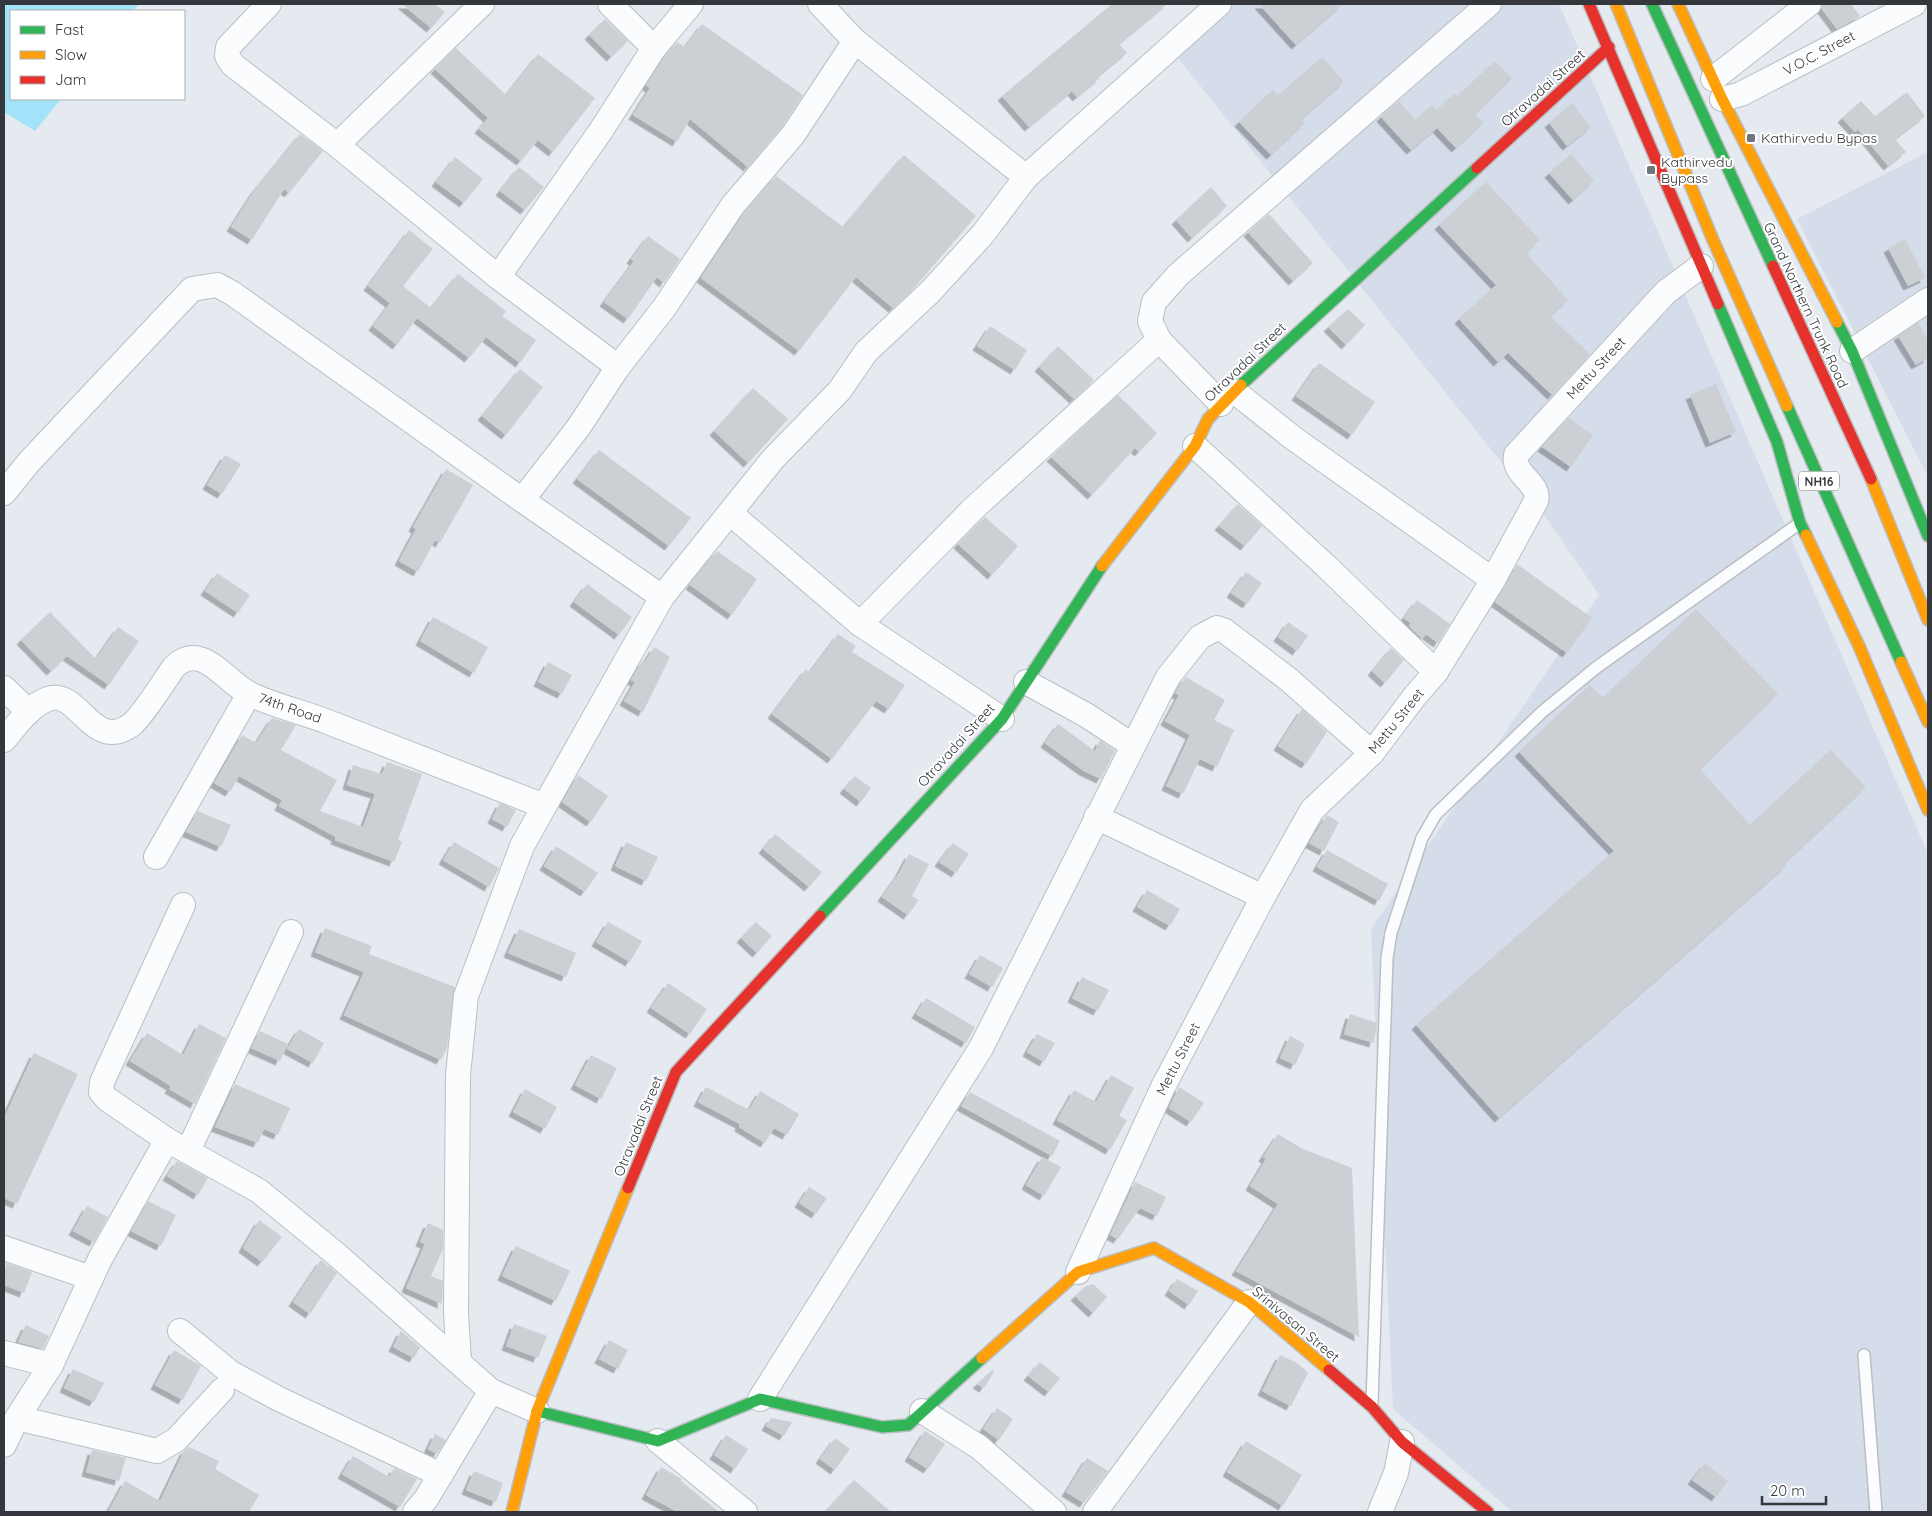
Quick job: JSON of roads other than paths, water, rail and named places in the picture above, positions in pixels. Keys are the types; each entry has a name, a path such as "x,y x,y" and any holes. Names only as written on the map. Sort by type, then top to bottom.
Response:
{"main road":[{"path":"1589,4 1777,442 1800,523 1859,646 1928,810"},
{"name":"NH16","path":"1616,4 1713,240 1928,722"},
{"name":"Grand Northern Trunk Road","path":"1652,4 1871,480 1928,620"},
{"path":"1678,4 1718,89 1852,350 1928,536"},
{"name":"Otravadai Street","path":"512,1512 537,1411 676,1072 1002,719 1105,561 1195,446 1208,419 1227,398 1609,47"},
{"name":"Srinivasan Street","path":"760,1399 882,1427 908,1425 1078,1272 1154,1248 1249,1302 1372,1407 1402,1442 1488,1512"},
{"path":"537,1411 658,1442 760,1399"}],"street":[{"path":"269,4 228,47 227,56 244,75 337,145 498,277 618,366"},
{"path":"337,145 482,4"},
{"path":"610,4 654,48"},
{"path":"498,277 600,132 654,48 691,4"},
{"path":"820,4 855,41 1026,177"},
{"path":"459,1362 456,1312 457,1112 458,1074 466,996 522,846 544,806 662,597 773,459 840,390 866,352 930,292 983,234 1026,177 1219,4"},
{"path":"1489,4 1178,275 1154,302 1150,321 1159,340 1227,398 1293,438 1493,580"},
{"path":"1718,89 1809,4"},
{"name":"V.O.C. Street","path":"1718,89 1741,94 1914,4"},
{"path":"522,500 578,428 618,366 664,308 733,205 793,135 855,41"},
{"name":"Mettu Street","path":"1078,1272 1163,1087 1263,897 1312,810 1372,753 1415,696 1436,672 1493,580 1537,498 1536,492 1516,468 1516,455 1666,292 1700,266"},
{"path":"4,493 29,462 192,289 217,285 232,292 522,500 662,597"},
{"path":"1852,350 1928,300"},
{"path":"860,624 973,509 1159,340"},
{"path":"1195,446 1326,566 1436,672"},
{"path":"730,513 860,624 1002,719"},
{"path":"760,1399 981,1048 1168,676 1200,637 1217,628 1225,631 1288,679 1372,753"},
{"name":"74th Road","path":"4,740 28,712 49,698 60,698 71,704 95,726 106,732 119,731 132,724 182,659 194,656 207,662 249,694 307,713 544,806"},
{"path":"1026,682 1132,745"},
{"path":"4,688 28,712"},
{"path":"156,857 249,694"},
{"path":"1096,817 1263,897"},
{"path":"183,905 102,1082 101,1092 107,1099 166,1140 259,1191 336,1254 491,1391 537,1411"},
{"path":"188,1151 291,932"},
{"path":"4,1445 50,1364 91,1278 166,1140"},
{"path":"4,1248 91,1278"},
{"path":"1095,1512 1249,1302"},
{"path":"180,1332 231,1373 278,1399 441,1475"},
{"path":"4,1353 50,1364"},
{"path":"18,1418 157,1451 176,1440 222,1390"},
{"path":"415,1512 441,1475 491,1391"},
{"path":"922,1411 978,1447 1054,1512"},
{"path":"658,1442 745,1512"},
{"path":"1380,1512 1396,1473 1402,1442"}],"lane":[{"path":"1372,1407 1387,958 1392,933 1422,838 1436,814 1542,712 1597,667 1800,523"},
{"path":"1864,1355 1876,1512"}],"water":[{"path":"4,4 139,4 134,10 10,10 10,100 60,100 35,131 4,112"}],"place":[{"name":"Kathirvedu Bypas","path":"1751,138"},
{"name":"Kathirvedu Bypass","path":"1651,170"}]}
